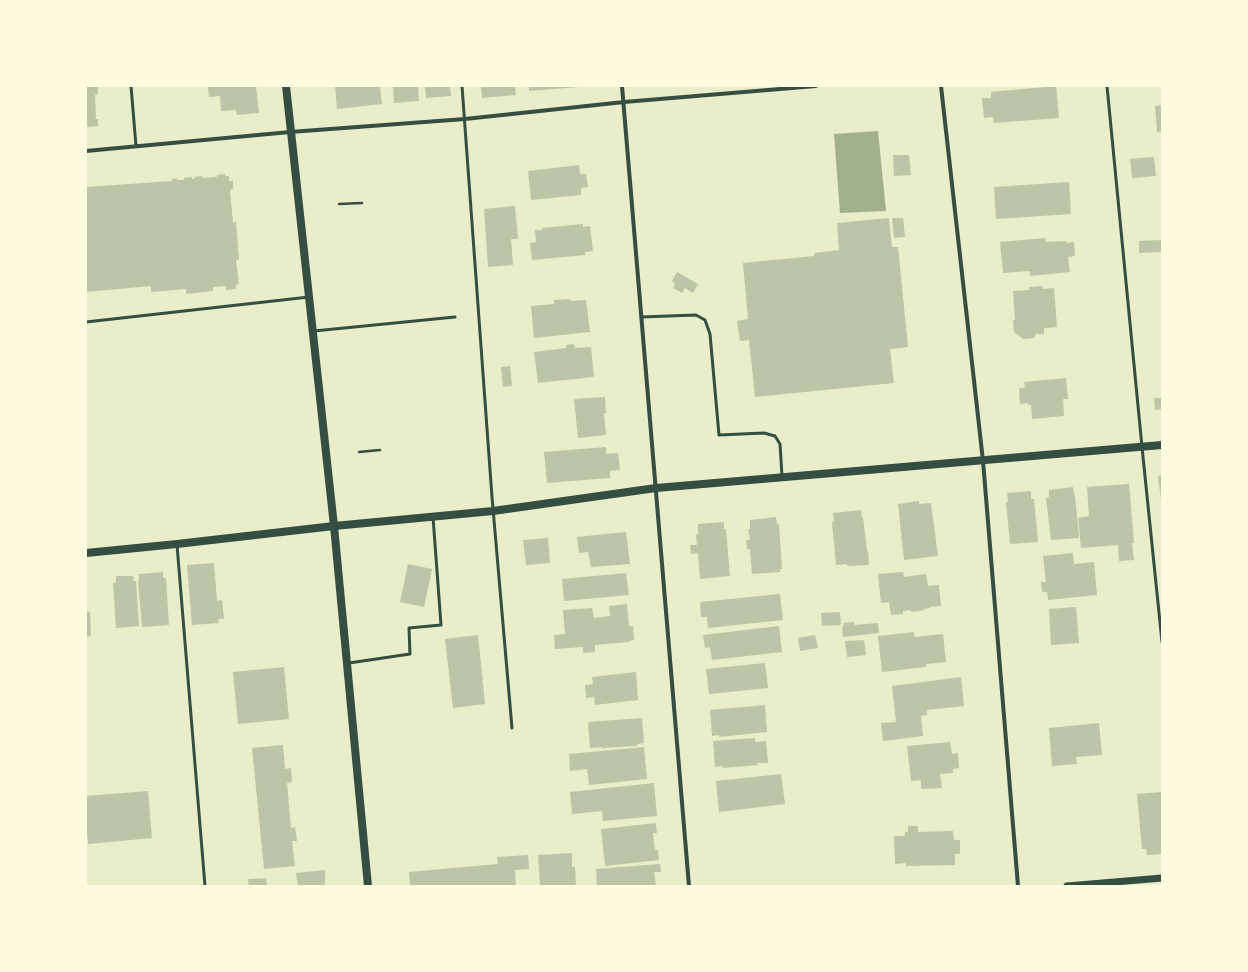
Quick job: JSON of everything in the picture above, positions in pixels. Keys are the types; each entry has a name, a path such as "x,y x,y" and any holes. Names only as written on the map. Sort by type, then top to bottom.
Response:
{"main road":[{"path":"286,86 334,526 368,886"},
{"path":"86,553 334,526 493,511 656,488 1162,445"}],"street":[{"path":"622,86 689,886"},
{"path":"86,151 290,132 465,119 624,102 786,87 816,86"},
{"path":"941,86 982,461 1018,886"},
{"path":"1068,886 1162,878"}],"lane":[{"path":"131,86 136,146"},
{"path":"462,86 493,511 512,728"},
{"path":"1107,86 1162,642"},
{"path":"86,322 309,297"},
{"path":"642,317 696,315 705,320 710,334 720,435 764,433 775,436 780,444 782,478"},
{"path":"312,331 455,318"},
{"path":"347,663 410,654 409,628 442,624 433,517"},
{"path":"177,544 205,886"}],"path":[{"path":"339,204 362,203"},
{"path":"359,452 380,450"}],"shaded area":[{"path":"878,131 886,211 840,213 834,134"}],"building":[{"path":"98,86 98,94 95,95 96,119 98,119 98,126 86,127 86,87"},
{"path":"208,86 256,86 259,113 237,115 236,110 221,111 220,96 209,97"},
{"path":"335,86 380,86 382,104 337,109"},
{"path":"393,86 418,86 419,101 394,103"},
{"path":"425,86 450,86 451,96 426,98"},
{"path":"481,86 515,86 516,95 482,98"},
{"path":"529,86 578,86 578,87 529,91"},
{"path":"1056,86 1059,118 994,123 993,117 984,118 982,98 991,98 991,92"},
{"path":"1162,105 1162,132 1157,132 1155,106"},
{"path":"893,155 909,155 911,175 894,176"},
{"path":"1154,157 1156,176 1132,178 1130,159"},
{"path":"579,165 580,174 586,174 588,187 581,188 581,195 531,200 528,171"},
{"path":"225,174 225,176 229,176 229,181 233,181 233,189 230,190 233,223 236,222 239,260 236,260 239,284 236,285 236,289 226,290 226,286 213,287 213,291 186,294 186,289 151,292 151,286 86,292 86,187 172,181 172,179 177,178 177,180 184,180 184,178 192,177 192,179 195,179 194,177 202,176 202,178 217,177 217,175"},
{"path":"1069,182 1071,214 996,219 994,187"},
{"path":"515,206 518,239 511,239 513,265 488,267 484,209"},
{"path":"889,218 892,247 898,247 908,347 890,349 894,383 755,397 749,340 740,341 737,321 748,319 743,263 814,256 814,253 839,250 837,223"},
{"path":"892,218 903,218 905,237 894,238"},
{"path":"583,224 583,227 590,226 593,251 585,252 585,255 532,260 530,243 536,242 535,230"},
{"path":"1045,238 1046,242 1074,242 1075,256 1068,257 1070,272 1030,276 1030,271 1003,273 1000,242"},
{"path":"1161,240 1161,252 1139,253 1139,241"},
{"path":"677,272 698,284 693,293 685,288 682,293 673,288 675,283 672,281"},
{"path":"1042,286 1043,289 1054,288 1057,327 1044,328 1044,334 1036,334 1034,338 1023,339 1014,332 1013,320 1015,320 1013,291 1029,290 1029,287"},
{"path":"570,299 570,301 586,300 590,332 534,338 531,306 554,304 554,300"},
{"path":"574,344 575,348 591,347 594,377 538,383 534,352 566,348 566,345"},
{"path":"510,366 512,386 503,387 501,367"},
{"path":"1066,378 1068,399 1063,399 1064,416 1032,419 1031,405 1028,405 1028,403 1020,404 1019,388 1025,388 1024,382"},
{"path":"605,397 606,413 604,413 606,435 578,438 574,399"},
{"path":"1154,398 1162,398 1162,409 1155,410"},
{"path":"606,447 606,454 618,453 620,470 610,471 610,478 547,483 544,452"},
{"path":"1162,475 1162,500 1161,500 1158,476"},
{"path":"1129,484 1134,560 1119,561 1118,545 1081,548 1078,518 1089,516 1087,487"},
{"path":"1073,487 1079,538 1051,540 1046,498 1049,497 1049,490"},
{"path":"1031,491 1031,499 1034,499 1038,542 1010,544 1006,502 1008,502 1007,493"},
{"path":"919,501 919,504 931,503 938,556 904,560 898,504"},
{"path":"861,510 869,565 836,565 832,522 834,521 833,513"},
{"path":"776,517 777,525 779,524 782,569 780,569 780,572 752,574 750,549 747,549 746,540 750,540 748,529 750,529 750,520"},
{"path":"724,522 724,529 726,529 730,576 700,579 698,553 691,554 690,545 697,545 696,534 698,534 698,524"},
{"path":"626,532 630,564 591,567 588,552 579,553 577,537"},
{"path":"548,538 550,563 526,565 523,540"},
{"path":"1073,553 1074,564 1094,562 1097,595 1048,600 1047,592 1042,592 1041,582 1046,582 1043,556"},
{"path":"214,563 217,601 222,600 224,619 218,619 219,623 192,625 187,565"},
{"path":"408,564 432,569 424,607 400,602"},
{"path":"163,572 163,578 166,578 169,625 142,627 138,580 139,574"},
{"path":"903,572 904,577 926,574 928,586 939,585 941,606 911,612 911,610 903,611 903,614 891,615 889,602 881,603 878,574"},
{"path":"626,573 629,595 564,601 562,579"},
{"path":"116,576 133,576 134,581 136,581 139,626 116,628 113,583 116,583"},
{"path":"780,594 783,620 708,628 707,617 701,617 700,602"},
{"path":"627,604 629,626 633,626 634,640 629,642 595,645 595,652 583,653 583,647 555,649 554,635 565,634 563,610 592,608 594,618 610,616 609,606"},
{"path":"1076,607 1079,643 1051,645 1049,609"},
{"path":"86,611 90,612 91,636 86,637"},
{"path":"840,612 841,625 822,626 821,613"},
{"path":"854,622 854,625 878,623 879,633 843,637 843,623"},
{"path":"779,626 782,652 712,660 710,647 705,648 703,635"},
{"path":"914,632 914,637 943,634 946,662 926,664 926,667 882,672 878,636"},
{"path":"478,635 485,704 453,708 445,639"},
{"path":"815,635 818,648 800,651 798,638"},
{"path":"864,640 866,655 847,657 845,641"},
{"path":"765,663 768,688 709,694 706,669"},
{"path":"284,667 289,719 238,724 233,672"},
{"path":"636,672 638,700 595,705 594,697 586,698 585,685 593,684 592,677"},
{"path":"961,677 964,706 927,710 927,715 921,716 923,736 883,741 881,723 896,722 892,686"},
{"path":"765,705 767,732 719,737 719,735 712,736 710,710"},
{"path":"642,718 644,743 637,744 637,746 590,748 588,722"},
{"path":"1099,723 1102,755 1076,757 1077,764 1052,766 1049,728"},
{"path":"755,738 755,742 766,741 768,763 757,763 758,765 723,768 722,766 715,767 713,741"},
{"path":"950,742 952,754 958,753 959,768 953,769 953,773 940,774 942,788 921,789 921,780 911,781 907,746"},
{"path":"283,745 285,769 291,768 292,782 287,783 291,828 295,827 297,841 292,841 295,866 264,869 252,748"},
{"path":"644,747 647,779 589,785 587,769 570,771 569,754"},
{"path":"781,774 785,804 719,812 716,781"},
{"path":"654,783 657,816 603,821 602,811 572,814 570,792"},
{"path":"148,791 152,838 88,844 86,831 86,796"},
{"path":"1162,792 1162,854 1147,855 1146,849 1142,849 1137,794"},
{"path":"656,823 657,833 653,833 655,850 658,850 659,860 605,866 601,829"},
{"path":"908,826 918,826 918,832 953,831 954,840 960,840 960,854 955,854 955,865 906,866 906,863 895,864 894,836 905,836 905,832 908,832"},
{"path":"572,853 572,867 575,867 576,886 540,886 538,855"},
{"path":"528,855 529,869 515,870 516,886 410,886 409,872 498,864 497,857"},
{"path":"660,864 661,872 654,872 656,886 597,886 596,869"},
{"path":"325,870 325,886 298,886 296,873"},
{"path":"266,878 267,886 249,886 248,879"}]}
